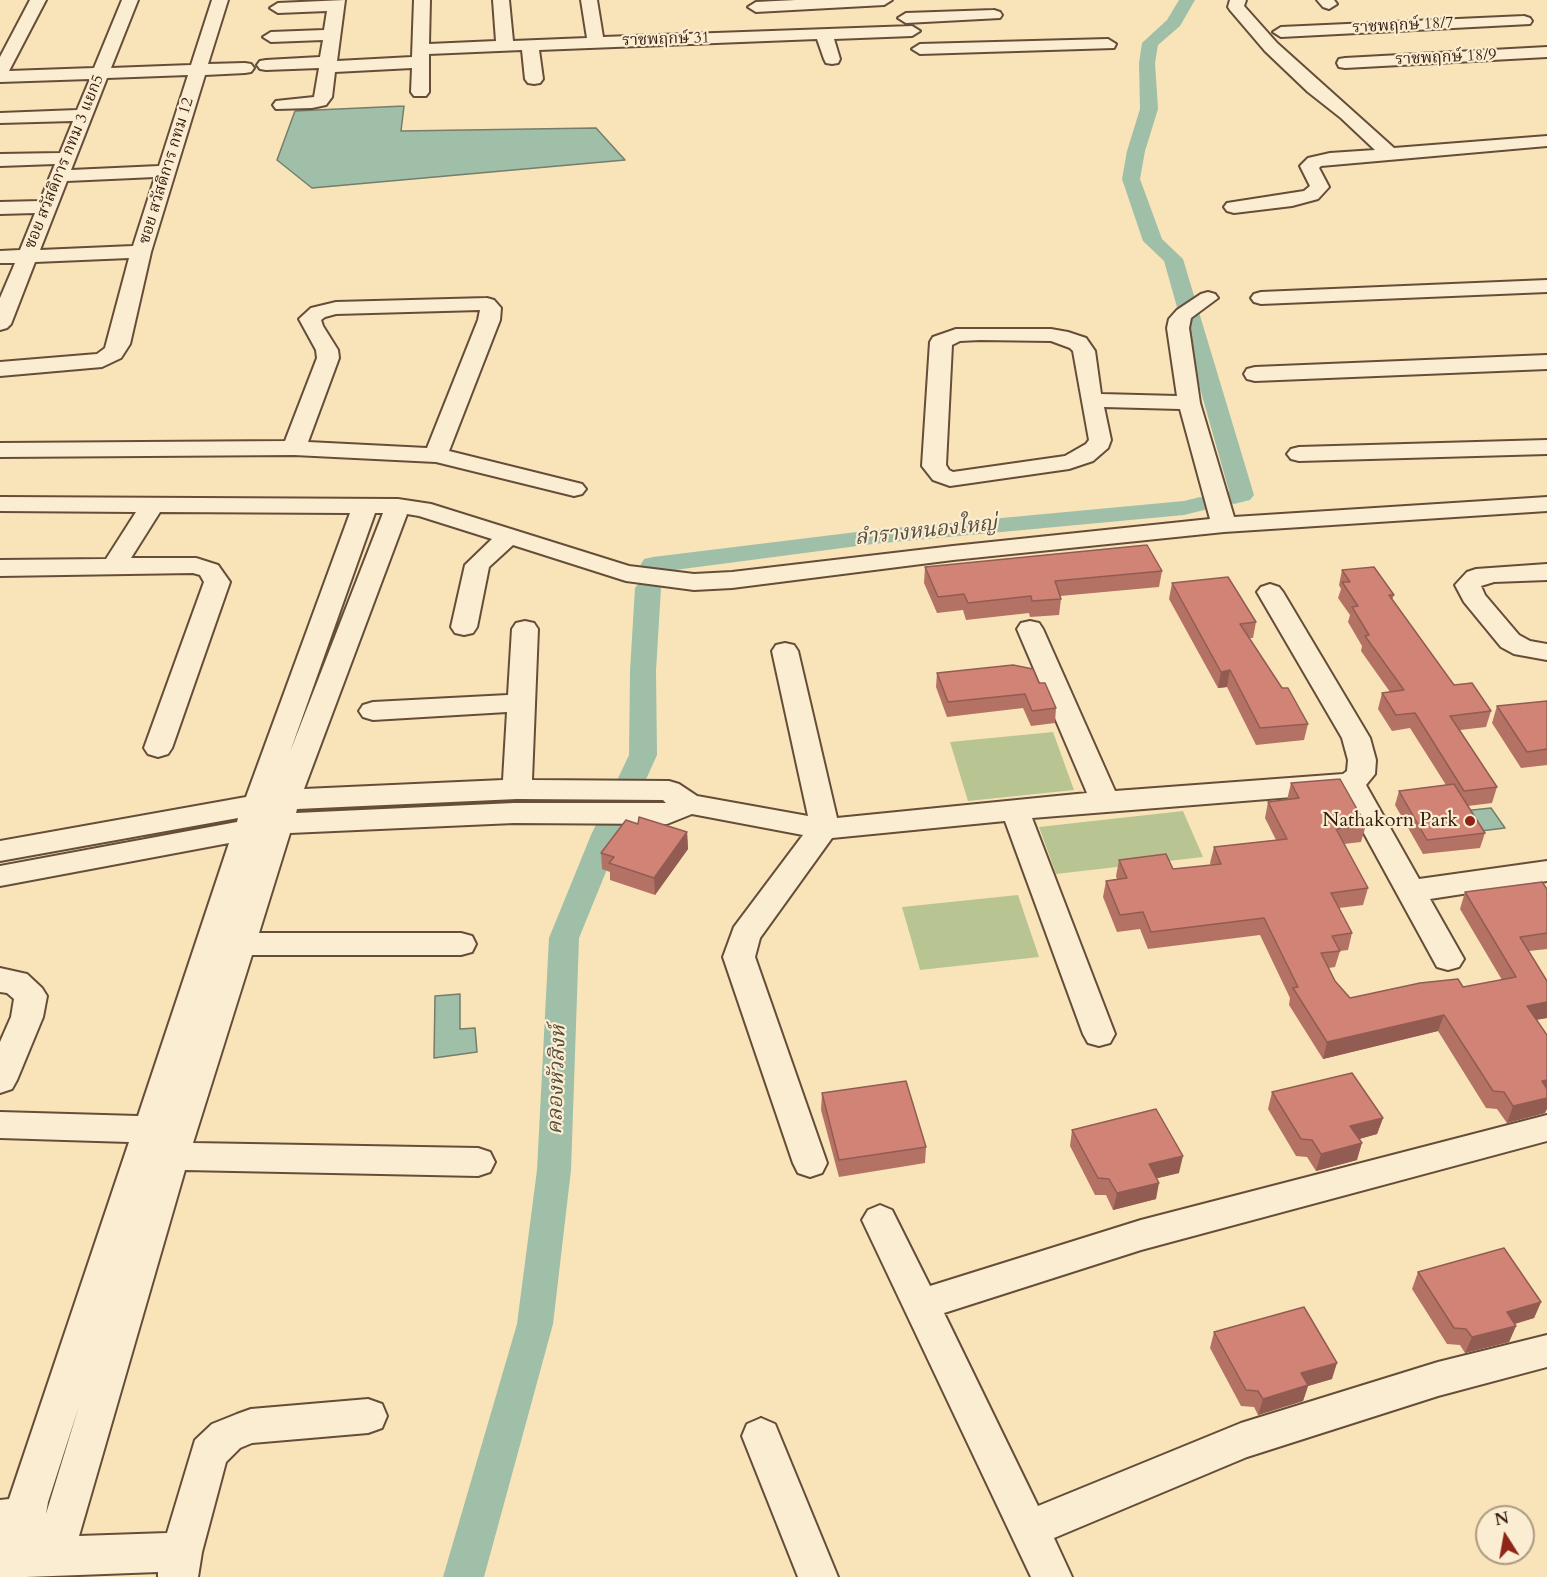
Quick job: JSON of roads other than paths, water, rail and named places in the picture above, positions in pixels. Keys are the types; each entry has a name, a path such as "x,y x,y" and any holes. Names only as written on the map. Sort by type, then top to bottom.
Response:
{"street":[{"path":"38,0 0,75 100,74 245,68"},
{"name":"ซอย สวัสดิการ กทม 3 แยก5","path":"2,315 130,0"},
{"name":"ซอย สวัสดิการ กทม 12","path":"0,369 102,360 113,353 118,344 141,252 220,0"},
{"path":"420,92 422,0"},
{"path":"501,0 505,46"},
{"path":"589,0 596,43"},
{"path":"756,7 884,0"},
{"path":"898,0 923,55 1108,44"},
{"path":"1238,0 1236,8 1271,47 1389,153"},
{"path":"278,8 337,3 323,97 320,100 282,105"},
{"path":"1511,7 1539,35"},
{"name":"ราชพฤกษ์ 31","path":"266,65 328,64 505,46 596,43 741,45 994,15"},
{"name":"ราชพฤกษ์ 18/7","path":"1281,32 1539,35"},
{"path":"824,34 832,59"},
{"path":"270,37 332,35"},
{"name":"ราชพฤกษ์ 18/9","path":"1345,63 1539,35"},
{"path":"530,45 534,79"},
{"path":"0,118 84,115"},
{"path":"1234,207 1292,200 1311,195 1320,187 1309,166 1315,162 1389,153 1547,141"},
{"path":"0,160 63,167 167,171"},
{"path":"0,208 47,207"},
{"path":"0,257 141,252"},
{"path":"1261,298 1547,286"},
{"path":"294,448 327,358 327,350 310,319 318,312 336,308 487,304 491,308 489,320 436,455"},
{"path":"1196,305 1180,319 1178,328 1189,403 1224,525"},
{"path":"956,334 1051,335 1068,338 1078,343 1084,351 1091,400 1100,440 1096,448 1077,459 950,479 941,475 934,466 941,342 956,334"},
{"path":"1255,374 1547,362"},
{"path":"1091,400 1189,403"},
{"path":"1299,454 1547,447"},
{"path":"0,450 294,448 436,455 574,489"},
{"path":"0,504 398,506 422,509 626,573 655,579 694,582 732,580 953,553 1224,525 1547,504"},
{"path":"113,568 153,504"},
{"path":"50,1566 168,1140 365,506"},
{"path":"5,1577 12,1518 168,1140 240,944 268,814 398,506"},
{"path":"464,627 477,565 508,537"},
{"path":"0,568 196,565 209,570 217,582 215,592 158,748"},
{"path":"1547,572 1494,574 1476,577 1468,585 1473,597 1510,641 1523,648 1547,652"},
{"path":"0,851 268,814 517,789 621,802 667,814 688,804 823,829 1105,801 1351,783 1361,774 1362,760 1356,738 1270,592"},
{"path":"1030,628 1105,801"},
{"path":"517,789 525,629"},
{"path":"785,651 822,810 823,829 746,935 739,957 810,1163"},
{"path":"373,711 521,703"},
{"path":"1351,783 1448,959"},
{"path":"0,876 268,814 514,813 621,802"},
{"path":"1016,810 1099,1034"},
{"path":"1409,891 1547,871"},
{"path":"240,944 461,944"},
{"path":"0,980 16,982 31,996 27,1017 0,1080"},
{"path":"0,1125 168,1140 478,1162"},
{"path":"921,1305 1141,1235 1547,1128"},
{"path":"880,1220 1052,1577"},
{"path":"1028,1529 1241,1441 1438,1379 1547,1351"},
{"path":"50,1566 180,1564 209,1453 226,1436 251,1426 368,1416"},
{"path":"761,1436 818,1577"},
{"path":"12,1518 50,1566"}],"waterway":[{"name":"ลำรางหนองใหญ่","path":"1187,0 1174,23 1150,43 1147,63 1149,109 1136,151 1131,179 1153,241 1173,259 1242,495 1234,497"},
{"name":"ลำรางหนองใหญ่","path":"652,566 653,564 873,537 1184,508 1200,504"},
{"name":"คลองหัวสิงห์","path":"464,1577 535,1324 554,1170 564,938 606,835 643,755 643,671 648,588"}],"place":[{"name":"Nathakorn Park","path":"1470,821"}]}
